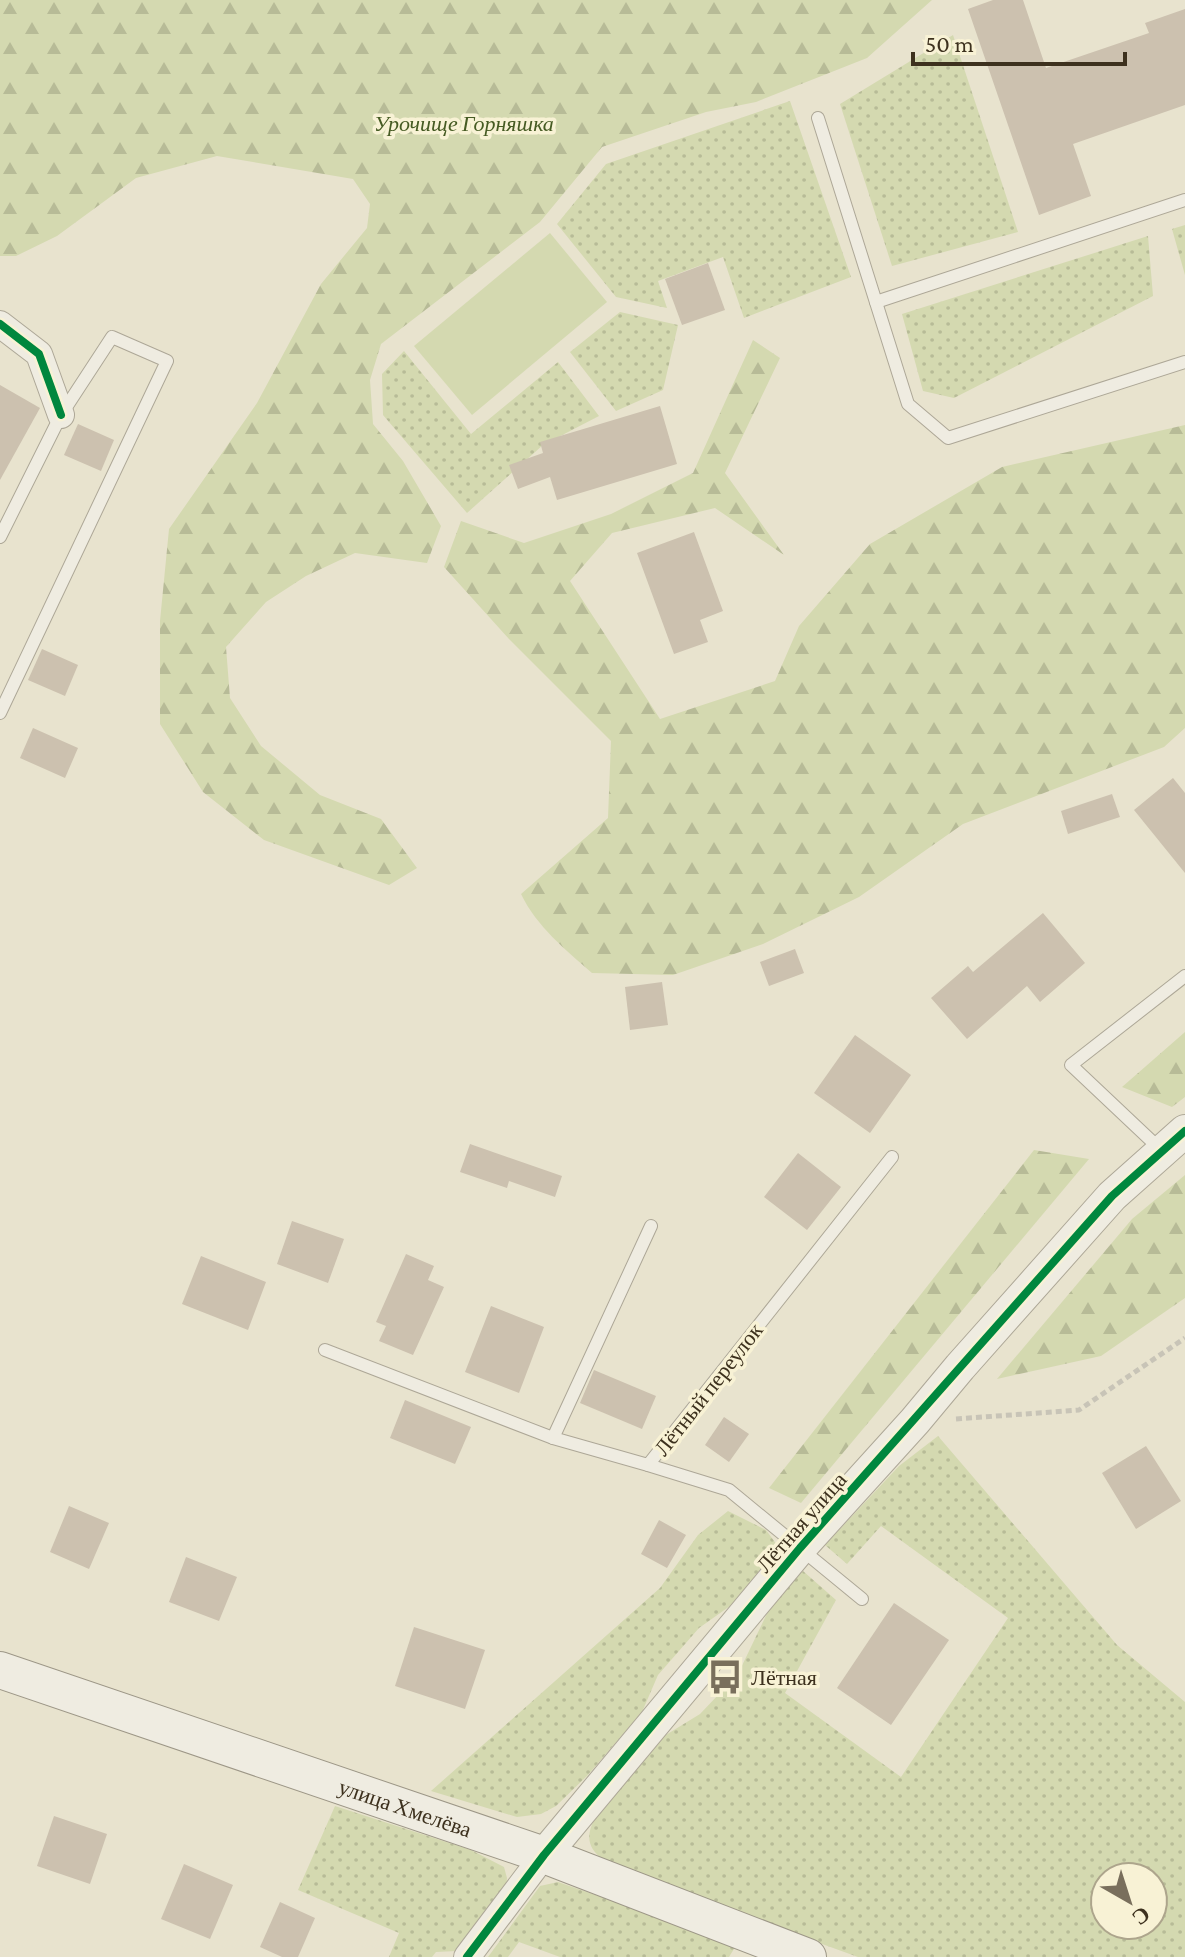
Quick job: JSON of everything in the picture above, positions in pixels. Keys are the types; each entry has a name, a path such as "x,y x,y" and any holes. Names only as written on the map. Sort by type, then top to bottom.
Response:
{"main road":[{"name":"улица Хмелёва","path":"0,1670 544,1855 808,1957"}],"street":[{"path":"0,324 39,354 61,415"},
{"name":"Лётная улица","path":"467,1957 544,1855 800,1548 1112,1196 1174,1141"}],"lane":[{"path":"818,118 908,404 948,438 1185,362"},
{"path":"876,302 1185,200"},
{"path":"0,537 61,415 112,337 167,361 0,713"},
{"path":"1174,1141 1071,1065 1185,976"},
{"name":"Лётный переулок","path":"325,1350 553,1438 648,1465 892,1157"},
{"path":"553,1438 651,1226"},
{"path":"648,1465 729,1490 862,1599"}],"path":[{"path":"915,1421 1079,1410 1185,1338"}],"green space":[{"name":"Урочище Горняшка","path":"0,0 932,0 867,58 756,102 706,112 602,147 540,222 381,344 370,380 373,424 403,461 441,526 427,563 355,553 306,576 266,602 226,647 230,698 261,746 320,795 381,819 417,868 389,885 264,840 203,792 160,724 160,621 169,529 257,403 321,284 367,228 370,204 353,179 217,156 136,178 57,236 16,256 0,256"},
{"path":"953,35 1018,232 892,266 840,104"},
{"path":"790,101 851,277 744,318 723,257 658,281 667,308 616,297 557,224 606,164"},
{"path":"1185,225 1185,275 1172,229"},
{"path":"550,233 607,302 472,415 414,346"},
{"path":"1148,236 1153,296 954,398 923,391 902,314"},
{"path":"620,312 678,325 663,390 616,411 570,352"},
{"path":"753,340 780,358 725,473 784,555 715,508 612,533 570,581 660,719 775,681 799,626 870,544 1002,467 1185,425 1185,728 1164,747 963,824 859,897 763,944 673,975 592,973 543,927 521,894 608,818 611,741 509,639 444,567 461,521 524,543 611,514 693,473"},
{"path":"404,351 471,434 558,362 599,416 543,445 467,513 383,415 382,374"},
{"path":"1185,1032 1185,1097 1172,1107 1122,1087"},
{"path":"1034,1150 1089,1159 801,1503 769,1488"},
{"path":"1185,1175 1185,1298 1101,1356 997,1379 1132,1219"},
{"path":"938,1436 1117,1645 1185,1702 1185,1957 858,1957 629,1874 596,1854 589,1839 595,1818 656,1741 700,1714 738,1674 772,1603 803,1571 836,1600 785,1693 901,1777 1008,1618 881,1526 847,1564 825,1545 899,1466"},
{"path":"728,1511 766,1530 777,1545 766,1564 730,1606 699,1628 658,1675 642,1712 587,1776 556,1806 541,1814 517,1817 431,1791 660,1588 698,1535"},
{"path":"335,1806 471,1850 504,1867 506,1888 457,1951 436,1952 432,1957 389,1957 399,1933 298,1890"},
{"path":"558,1882 737,1944 729,1957 560,1957 519,1942 508,1957 488,1957 540,1886"}],"building":[{"path":"993,0 1023,0 1046,68 1149,33 1145,23 1185,9 1185,105 1073,144 1091,196 1039,215 968,9"},
{"path":"708,263 725,310 682,325 665,279"},
{"path":"0,385 40,408 0,480"},
{"path":"660,406 677,464 557,500 550,477 518,489 509,465 543,453 540,442"},
{"path":"78,424 114,440 101,471 64,455"},
{"path":"694,532 723,611 700,620 708,642 674,654 637,553"},
{"path":"42,649 78,665 65,696 28,680"},
{"path":"33,728 78,748 65,778 20,758"},
{"path":"1173,778 1185,793 1185,873 1134,810"},
{"path":"1112,794 1120,817 1068,834 1061,811"},
{"path":"1043,913 1085,963 1040,1002 1027,986 967,1039 931,998 968,966 973,972"},
{"path":"795,949 804,973 769,986 760,962"},
{"path":"662,982 668,1025 630,1030 625,987"},
{"path":"855,1035 911,1075 870,1133 814,1093"},
{"path":"470,1144 562,1176 555,1197 509,1181 507,1188 460,1172"},
{"path":"798,1153 841,1187 807,1230 764,1197"},
{"path":"292,1221 344,1239 328,1283 277,1264"},
{"path":"406,1254 434,1266 428,1280 444,1287 413,1355 379,1341 386,1326 376,1322"},
{"path":"201,1256 266,1282 248,1330 182,1304"},
{"path":"491,1306 544,1327 519,1393 465,1372"},
{"path":"594,1370 656,1396 642,1429 580,1403"},
{"path":"405,1400 471,1427 455,1464 390,1438"},
{"path":"724,1417 749,1434 729,1462 705,1445"},
{"path":"1146,1446 1181,1501 1136,1529 1102,1473"},
{"path":"69,1506 109,1523 89,1569 50,1552"},
{"path":"659,1520 686,1535 667,1568 641,1554"},
{"path":"186,1557 237,1577 219,1621 169,1602"},
{"path":"894,1603 949,1640 891,1725 837,1688"},
{"path":"414,1627 485,1650 465,1709 395,1686"},
{"path":"54,1816 107,1834 90,1884 37,1866"},
{"path":"184,1864 233,1885 210,1939 161,1919"},
{"path":"280,1902 315,1918 298,1957 282,1957 260,1947"}],"cycle path":[{"path":"0,324 39,354 61,415"},
{"path":"467,1957 544,1855 800,1548 1112,1196 1185,1131"}],"place":[{"name":"Лётная","path":"725,1677"}]}
